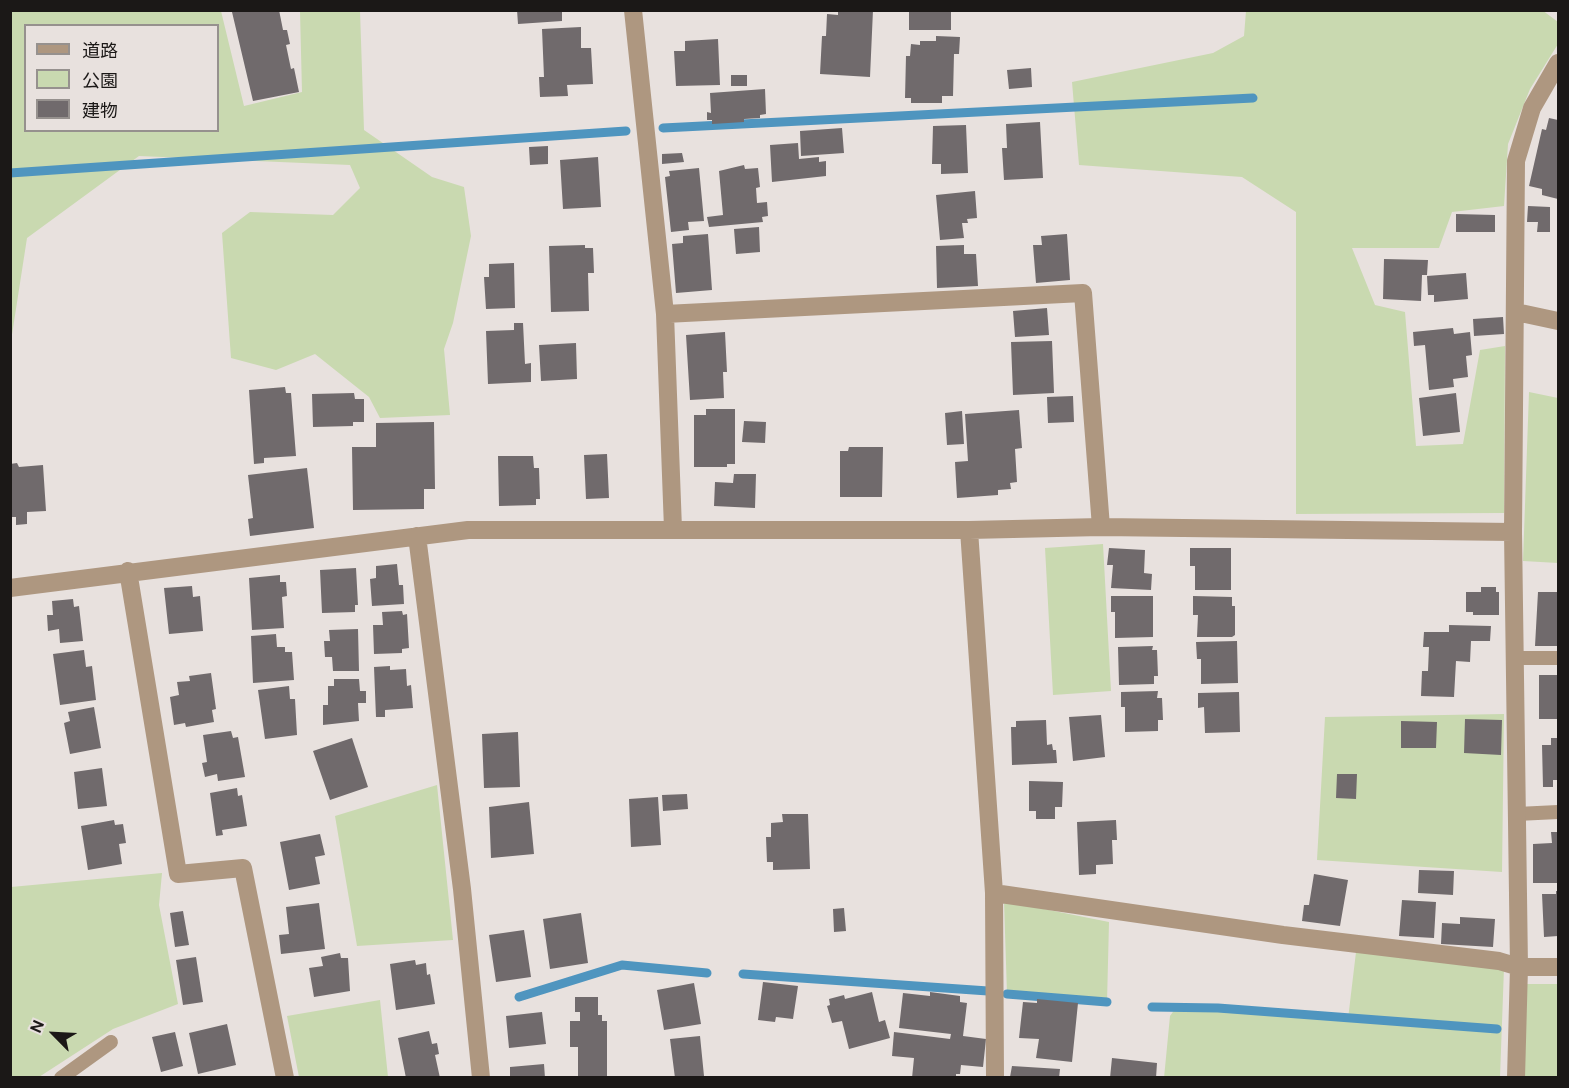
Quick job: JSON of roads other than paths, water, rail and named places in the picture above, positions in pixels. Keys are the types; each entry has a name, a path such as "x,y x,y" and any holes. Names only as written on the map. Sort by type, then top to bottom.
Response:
{"street":[{"path":"633,10 665,314 673,529"},
{"path":"1516,1077 1519,967 1513,532 1516,161 1533,108 1558,63"},
{"path":"665,314 1083,293 1101,527"},
{"path":"1516,312 1558,321"},
{"path":"10,588 128,571 468,530 969,530 1101,527 1513,532"},
{"path":"969,530 994,893 995,1077"},
{"path":"417,536 462,890 481,1077"},
{"path":"128,571 178,874 243,868 285,1077"},
{"path":"994,893 1283,935 1499,961 1519,967 1558,967"}],"lane":[{"path":"1516,658 1558,658"},
{"path":"1517,814 1558,812"},
{"path":"61,1077 111,1042"}],"waterway":[{"path":"663,128 1253,98"},
{"path":"10,173 626,131"},
{"path":"519,997 622,965 707,973"},
{"path":"743,974 988,991"},
{"path":"1007,994 1107,1002"},
{"path":"1152,1007 1218,1008 1497,1029"}]}
